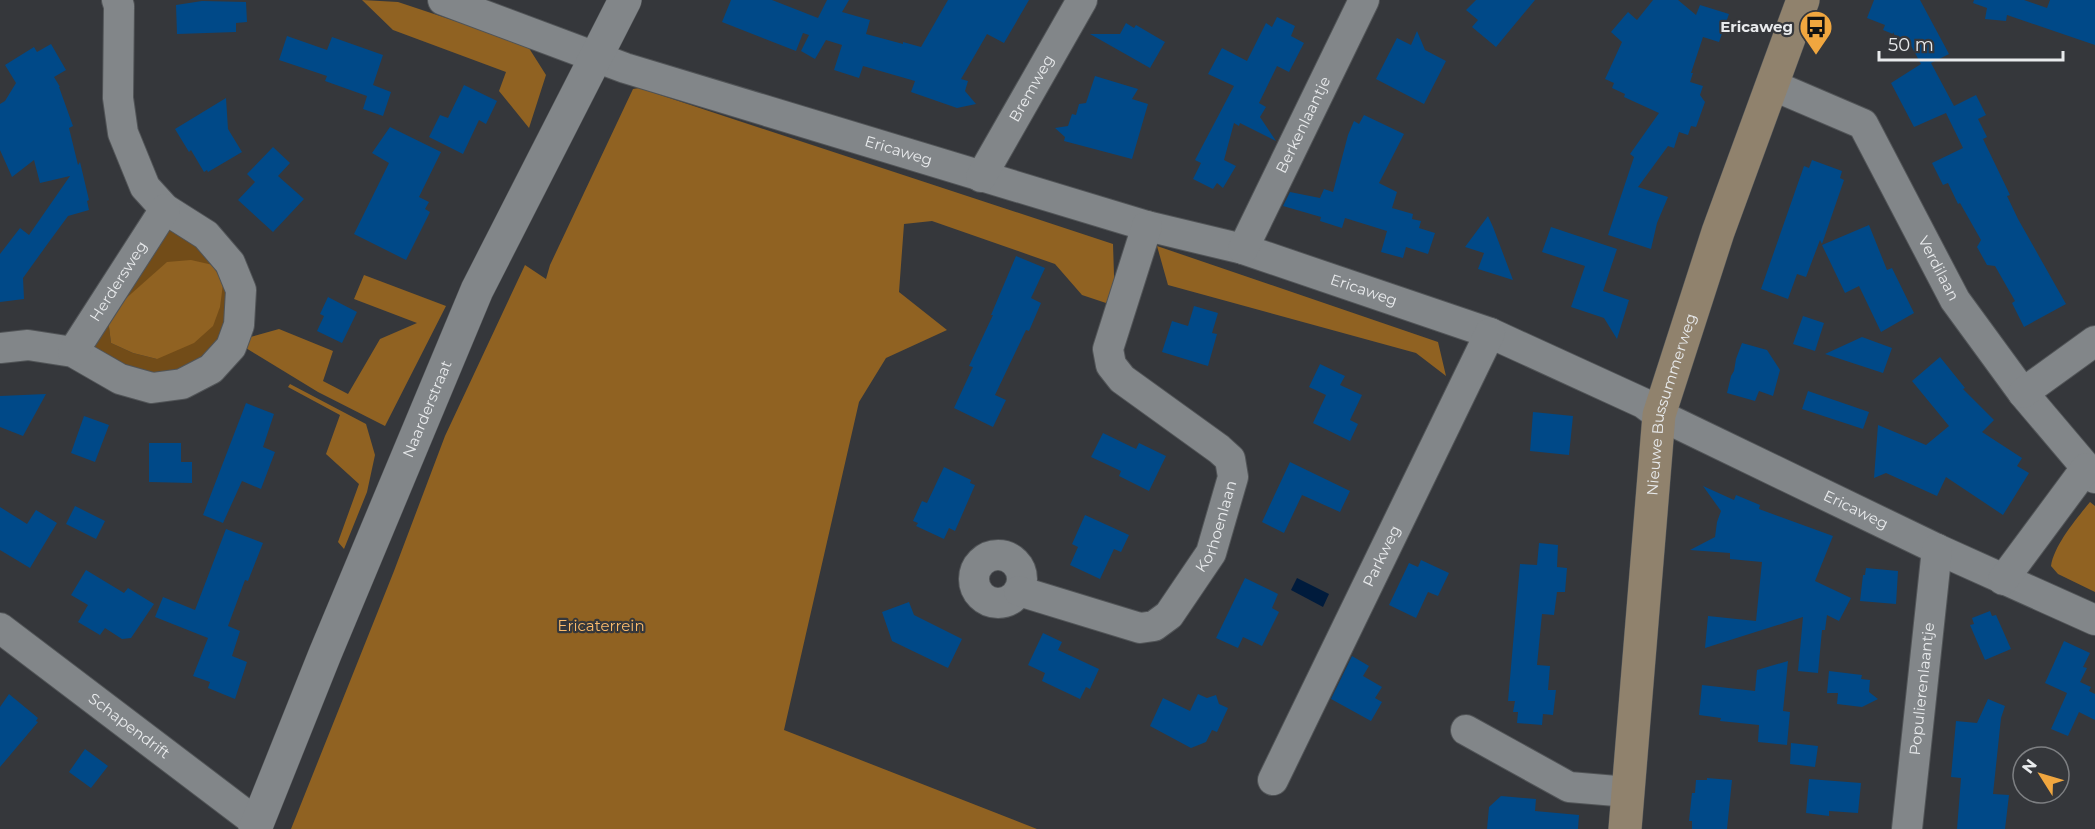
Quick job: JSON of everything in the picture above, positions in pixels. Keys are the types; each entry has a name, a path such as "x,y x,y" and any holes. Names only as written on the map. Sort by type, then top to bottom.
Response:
{"main road":[{"name":"Nieuwe Bussummerweg","path":"1625,829 1659,415 1718,232 1803,0"}],"street":[{"path":"0,348 28,345 73,352 120,380 152,388 182,384 211,369 231,347 239,325 241,290 230,263 206,235 165,210 145,187 123,133 118,98 119,6 117,0"},
{"name":"Ericaweg","path":"443,0 595,58 1147,226 1243,249 1491,333 1643,403 1659,415 1937,549 2095,620"},
{"name":"Naarderstraat","path":"256,826 477,290 625,0"},
{"name":"Bremweg","path":"981,177 1082,0"},
{"name":"Berkenlaantje","path":"1243,249 1364,0"},
{"name":"Verdilaan","path":"1772,85 1863,124 1955,300 2023,393 2091,473"},
{"name":"Herdersweg","path":"73,352 165,210"},
{"name":"Korhoenlaan","path":"1019,591 1140,628 1154,626 1169,615 1211,553 1233,477 1230,459 1219,448 1122,379 1111,365 1108,349 1147,226"},
{"name":"Parkweg","path":"1273,780 1491,333"},
{"path":"2023,393 2095,341"},
{"path":"2003,580 2091,473"},
{"name":"Populierenlaantje","path":"1907,829 1937,549"},
{"name":"Schapendrift","path":"0,627 256,826"},
{"path":"1466,730 1569,787 1628,792"}],"shaded area":[{"path":"172,225 207,247 231,285 225,337 183,374 137,376 89,346 108,319 111,343 133,353 157,359 114,309"}],"green space":[{"path":"362,0 398,2 527,45 546,75 529,128 499,91 506,72 393,30"},
{"name":"Ericaterrein","path":"639,88 1113,244 1115,306 1082,295 1055,264 932,221 904,224 899,292 947,330 886,358 859,402 784,730 1037,829 291,829 445,436 525,265 546,279 550,265 633,89"},
{"path":"1157,246 1438,342 1446,376 1416,353 1168,285"},
{"path":"191,260 213,265 223,284 220,307 213,326 194,343 157,359 133,353 111,343 108,319 114,309 167,262"},
{"path":"364,275 446,306 385,426 318,392 241,345 243,339 279,329 333,351 323,381 348,394 380,339 417,323 354,299"},
{"path":"290,384 366,424 375,455 367,492 344,549 338,542 359,484 326,454 340,415 288,387"},
{"path":"2090,502 2095,506 2095,592 2058,574 2051,566 2061,541"}],"water":[{"path":"1297,578 1329,594 1323,607 1291,590"}],"building":[{"path":"731,0 772,0 818,18 827,0 849,0 842,12 870,20 866,34 921,47 948,0 1029,0 1004,43 987,34 961,79 968,81 965,91 976,104 957,108 911,92 915,81 863,66 859,78 834,70 842,45 826,40 815,59 801,51 809,35 803,33 796,51 722,22"},
{"path":"1476,0 1535,0 1496,47 1472,27 1478,20 1466,10"},
{"path":"1653,0 1678,0 1696,15 1700,5 1729,14 1719,42 1703,37 1691,73 1693,73 1690,82 1703,86 1700,95 1705,102 1696,127 1691,126 1688,135 1679,132 1674,148 1668,146 1638,187 1668,197 1657,223 1651,249 1608,235 1634,157 1630,154 1659,113 1624,97 1625,94 1612,88 1614,83 1605,79 1622,42 1611,32 1628,12 1637,20"},
{"path":"1874,0 1920,0 1949,54 1931,63 1954,106 1976,95 1986,115 1978,119 1987,137 1983,139 2010,195 2007,196 2066,304 2024,327 2012,303 2015,301 1995,266 1987,265 1977,247 1981,240 1960,203 1958,204 1948,183 1943,185 1932,163 1963,148 1946,113 1914,127 1891,83 1921,64 1908,40 1883,30 1885,25 1867,18"},
{"path":"1974,0 2024,0 2047,8 2050,0 2095,0 2095,45 2007,15 2006,21 1985,19 1987,8 1973,3"},
{"path":"202,1 246,2 247,22 236,23 236,32 177,34 176,5"},
{"path":"1277,17 1295,26 1291,36 1304,43 1289,72 1277,66 1259,103 1266,107 1260,117 1276,141 1240,123 1239,126 1234,123 1224,160 1236,166 1223,188 1217,183 1213,189 1193,179 1201,163 1195,160 1234,86 1208,74 1222,48 1247,61 1266,23 1272,27"},
{"path":"1126,23 1134,28 1136,25 1165,42 1150,68 1090,34 1120,34"},
{"path":"1417,31 1425,50 1446,61 1424,104 1376,79 1397,38 1411,45"},
{"path":"287,36 327,50 332,37 383,55 373,85 391,92 383,116 363,109 367,96 325,81 327,76 279,60"},
{"path":"51,44 66,70 54,77 60,87 73,126 69,128 78,165 80,162 89,200 87,201 89,210 68,216 46,246 23,278 24,299 0,302 0,254 20,228 29,235 70,176 40,183 34,160 12,177 0,150 0,104 5,101 16,83 5,65 34,47 37,52"},
{"path":"1095,76 1138,89 1132,99 1148,104 1132,159 1064,141 1065,137 1055,128 1068,126 1072,114 1076,115 1079,104 1086,103"},
{"path":"464,85 497,101 486,124 479,120 463,154 429,137 440,115 448,118"},
{"path":"226,98 228,129 242,152 208,172 207,170 204,172 175,129"},
{"path":"1364,115 1404,134 1379,183 1397,192 1392,208 1413,214 1412,219 1421,221 1419,228 1435,233 1428,254 1406,247 1403,258 1381,252 1387,231 1345,218 1342,228 1320,221 1321,217 1283,206 1290,192 1320,198 1324,189 1333,192 1348,135 1354,121 1359,124"},
{"path":"390,127 441,152 419,197 429,202 425,209 430,212 406,260 354,234 389,163 372,153"},
{"path":"273,147 290,163 278,176 304,199 273,232 238,200 255,182 247,174"},
{"path":"1812,160 1842,171 1840,178 1844,180 1822,244 1820,240 1806,277 1797,274 1788,299 1761,289 1804,166 1809,168"},
{"path":"1488,216 1513,280 1478,269 1484,253 1465,247"},
{"path":"1869,225 1887,270 1892,268 1914,313 1881,332 1859,286 1845,293 1822,245"},
{"path":"1551,227 1617,249 1603,291 1629,300 1617,339 1604,318 1571,307 1585,266 1542,252"},
{"path":"1016,256 1045,268 1031,298 1041,303 995,395 1006,400 993,427 954,408 973,367 969,366 993,315 991,315"},
{"path":"328,297 357,312 342,343 317,331 324,316 320,314"},
{"path":"1194,306 1218,313 1212,333 1217,334 1208,366 1162,352 1172,321 1188,326"},
{"path":"1803,316 1824,323 1815,351 1793,344"},
{"path":"1862,337 1892,348 1883,373 1825,354"},
{"path":"1742,343 1767,350 1780,370 1773,396 1759,391 1755,401 1727,393"},
{"path":"1940,357 1965,388 1963,389 1994,420 1982,432 2022,458 2017,466 2029,473 2003,515 1946,477 1937,496 1886,473 1874,478 1878,425 1926,445 1949,426 1912,381"},
{"path":"1320,364 1345,376 1340,385 1362,395 1350,420 1358,424 1350,441 1313,423 1326,395 1309,387"},
{"path":"1808,391 1869,412 1863,429 1802,409"},
{"path":"46,394 23,436 0,427 0,396"},
{"path":"246,403 274,414 263,447 275,452 261,489 242,481 223,523 203,515"},
{"path":"1533,412 1573,416 1569,455 1530,451"},
{"path":"84,416 109,425 95,462 71,453"},
{"path":"1103,433 1136,449 1139,443 1166,456 1149,491 1119,476 1121,471 1091,457"},
{"path":"149,443 181,443 181,462 192,462 192,483 149,482"},
{"path":"1290,462 1350,491 1340,512 1302,495 1284,533 1262,522"},
{"path":"944,467 971,480 970,483 975,485 955,531 949,528 944,539 916,526 918,523 913,521 922,501 927,503"},
{"path":"1703,486 1734,500 1736,495 1760,505 1759,509 1833,536 1815,581 1851,598 1839,621 1827,615 1825,630 1822,630 1818,673 1798,671 1803,617 1705,648 1708,616 1756,621 1762,562 1730,559 1730,553 1690,550 1715,537 1721,511"},
{"path":"75,506 105,521 96,539 66,524"},
{"path":"0,507 27,524 36,510 57,523 30,568 0,550"},
{"path":"1085,515 1129,535 1121,552 1114,549 1100,579 1070,565 1078,547 1072,544"},
{"path":"226,529 263,543 248,581 245,580 228,626 240,631 232,656 247,662 235,699 208,688 210,682 193,676 208,638 155,617 163,597 195,610"},
{"path":"1539,543 1558,545 1557,567 1567,568 1565,592 1557,592 1554,615 1542,614 1537,665 1550,666 1548,690 1556,690 1553,715 1543,714 1542,725 1517,723 1518,712 1513,712 1515,701 1508,701 1520,564 1537,565"},
{"path":"1421,560 1449,573 1438,596 1428,592 1416,618 1389,605 1409,563 1418,567"},
{"path":"1866,568 1898,571 1896,604 1860,601"},
{"path":"86,570 124,593 128,588 154,604 131,638 122,639 105,628 100,635 78,622 88,605 71,595"},
{"path":"1245,578 1278,594 1272,608 1279,612 1262,646 1243,637 1238,648 1216,638"},
{"path":"909,602 914,615 962,639 948,668 892,641 882,612"},
{"path":"1990,611 1992,616 1996,615 2011,649 1985,660 1970,625 1974,624 1972,618"},
{"path":"1043,633 1062,642 1058,650 1099,669 1090,689 1086,687 1080,699 1042,681 1045,673 1028,665"},
{"path":"2064,641 2090,653 2083,667 2087,668 2080,682 2091,687 2089,691 2095,694 2095,720 2079,712 2068,736 2051,729 2067,693 2045,683"},
{"path":"1352,656 1369,666 1363,676 1382,687 1375,698 1382,702 1371,721 1331,699"},
{"path":"1788,661 1783,711 1790,712 1787,745 1758,742 1759,725 1720,721 1721,718 1699,715 1702,685 1755,691 1757,670"},
{"path":"1829,671 1862,675 1861,679 1870,680 1869,692 1878,699 1862,707 1837,704 1838,693 1827,693"},
{"path":"9,694 38,718 36,721 38,722 0,767 0,707"},
{"path":"1198,694 1207,698 1216,695 1219,704 1228,708 1217,732 1212,730 1206,742 1191,748 1150,726 1163,698 1190,711"},
{"path":"1988,699 2005,706 2001,718 1993,794 2009,795 2005,829 1957,829 1961,778 1951,777 1956,721 1977,723"},
{"path":"1791,743 1818,746 1815,767 1790,764"},
{"path":"85,749 108,766 91,788 69,772"},
{"path":"1707,778 1732,780 1727,829 1692,829 1692,821 1689,821 1692,793 1695,793 1696,780 1707,780"},
{"path":"1809,779 1861,783 1858,813 1829,811 1829,816 1806,813"},
{"path":"1501,796 1536,799 1535,811 1579,815 1578,829 1487,829 1489,807"}],"place":[{"name":"Ericaweg","path":"1816,56"}]}
